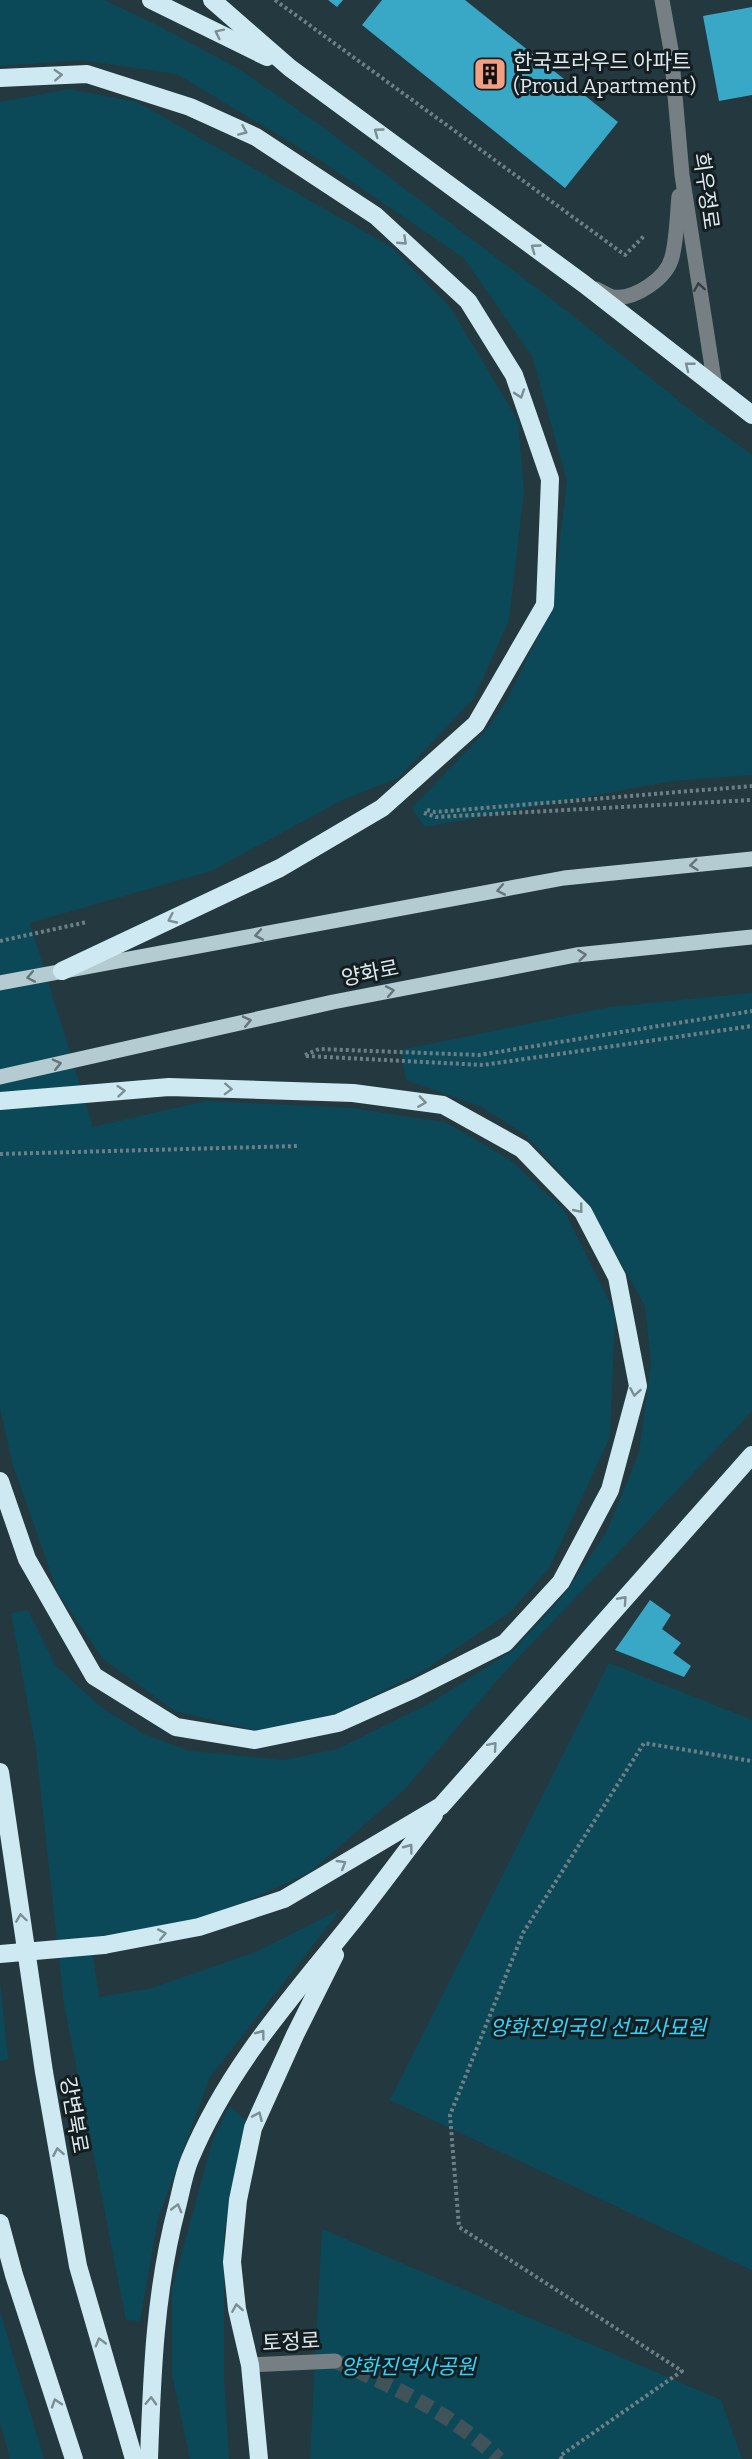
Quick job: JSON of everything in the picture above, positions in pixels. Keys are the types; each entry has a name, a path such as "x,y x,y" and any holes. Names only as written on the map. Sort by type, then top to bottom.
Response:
{"highway":[{"path":"151,0 290,68"},
{"path":"212,0 290,68 584,284 752,415"},
{"path":"0,78 87,74 190,107 256,137 376,216 468,301 514,375 550,479 545,605 476,724 382,808 280,868 62,971"},
{"path":"0,1101 169,1087 353,1093 444,1105 522,1149 583,1212 617,1277 638,1386 610,1490 561,1582 505,1643 414,1689 338,1723 255,1740 177,1727 94,1676 27,1559 0,1482"},
{"path":"149,2459 153,2347 158,2300 170,2233 189,2160 224,2089 261,2034 350,1925 441,1806 752,1455"},
{"name":"강변북로","path":"0,1772 44,2072 78,2266 134,2459"},
{"path":"0,1954 104,1945 199,1927 284,1899 441,1806"},
{"path":"259,2459 250,2365 237,2309 232,2262 238,2200 253,2128 295,2035 350,1925"},
{"path":"0,2223 14,2275 74,2459"}],"main road":[{"path":"0,982 564,878 752,859"},
{"name":"양화로","path":"0,1077 333,1002 576,955 752,938"}],"street":[{"name":"희우정로","path":"662,0 670,50 682,175 715,386"},
{"path":"584,284 613,297 631,294 647,287 665,270 672,258 682,175"},
{"name":"토정로","path":"250,2365 335,2361"}],"path":[{"path":"275,0 625,255 646,233"},
{"path":"752,786 435,812 419,808 420,811 436,817 752,800"},
{"path":"0,941 91,922"},
{"path":"752,1011 479,1055 320,1049 305,1056 483,1065 752,1026"},
{"path":"0,1154 297,1146"},
{"path":"562,2459 560,2456 682,2371 459,2227 450,2115 523,1933 644,1743 752,1761"}],"green space":[{"path":"0,0 104,0 153,23 239,69 317,123 567,311 694,413 752,455 752,775 672,781 425,827 412,808 484,733 507,700 552,608 567,481 532,356 464,258 317,158 177,74 81,60 0,66"},
{"path":"69,89 137,102 391,247 450,307 518,421 524,492 509,620 474,698 398,778 342,800 211,871 30,923 93,1127 206,1101 351,1108 445,1122 509,1159 564,1210 615,1313 610,1437 549,1568 510,1612 423,1671 338,1713 258,1731 175,1711 103,1659 58,1593 12,1462 0,1407 0,102"},
{"path":"752,993 752,1411 498,1679 404,1790 310,1872 212,1917 91,1941 99,1997 152,1988 258,1951 341,1909 210,2077 158,2218 140,2321 126,2320 64,2004 36,1749 11,1613 28,1610 55,1665 101,1707 144,1734 189,1751 284,1760 337,1749 429,1704 514,1650 564,1595 606,1533 639,1453 651,1363 645,1306 587,1202 526,1135 480,1106 406,1080 401,1050 609,1007"},
{"name":"양화진외국인 선교사묘원","path":"609,1663 752,1720 752,2270 390,2100"},
{"path":"0,1981 8,2059 0,2061"},
{"path":"230,2106 248,2123 224,2234 224,2377 229,2459 190,2459 172,2374 172,2289 213,2139"},
{"name":"양화진역사공원","path":"322,2229 721,2400 742,2459 310,2459"},
{"path":"0,2312 44,2459 10,2459 0,2422"}],"building":[{"path":"328,0 343,0 337,7"},
{"name":"한국프라우드 아파트 (Proud Apartment)","path":"382,0 465,0 618,122 565,188 362,25"},
{"path":"752,7 752,95 719,101 703,16"},
{"path":"650,1600 671,1615 662,1629 681,1643 673,1653 691,1666 684,1677 615,1650"}],"tunnel":[{"path":"335,2361 422,2402 462,2428 499,2459"}],"place":[{"name":"한국프라우드 아파트 (Proud Apartment)","path":"490,74"}]}
